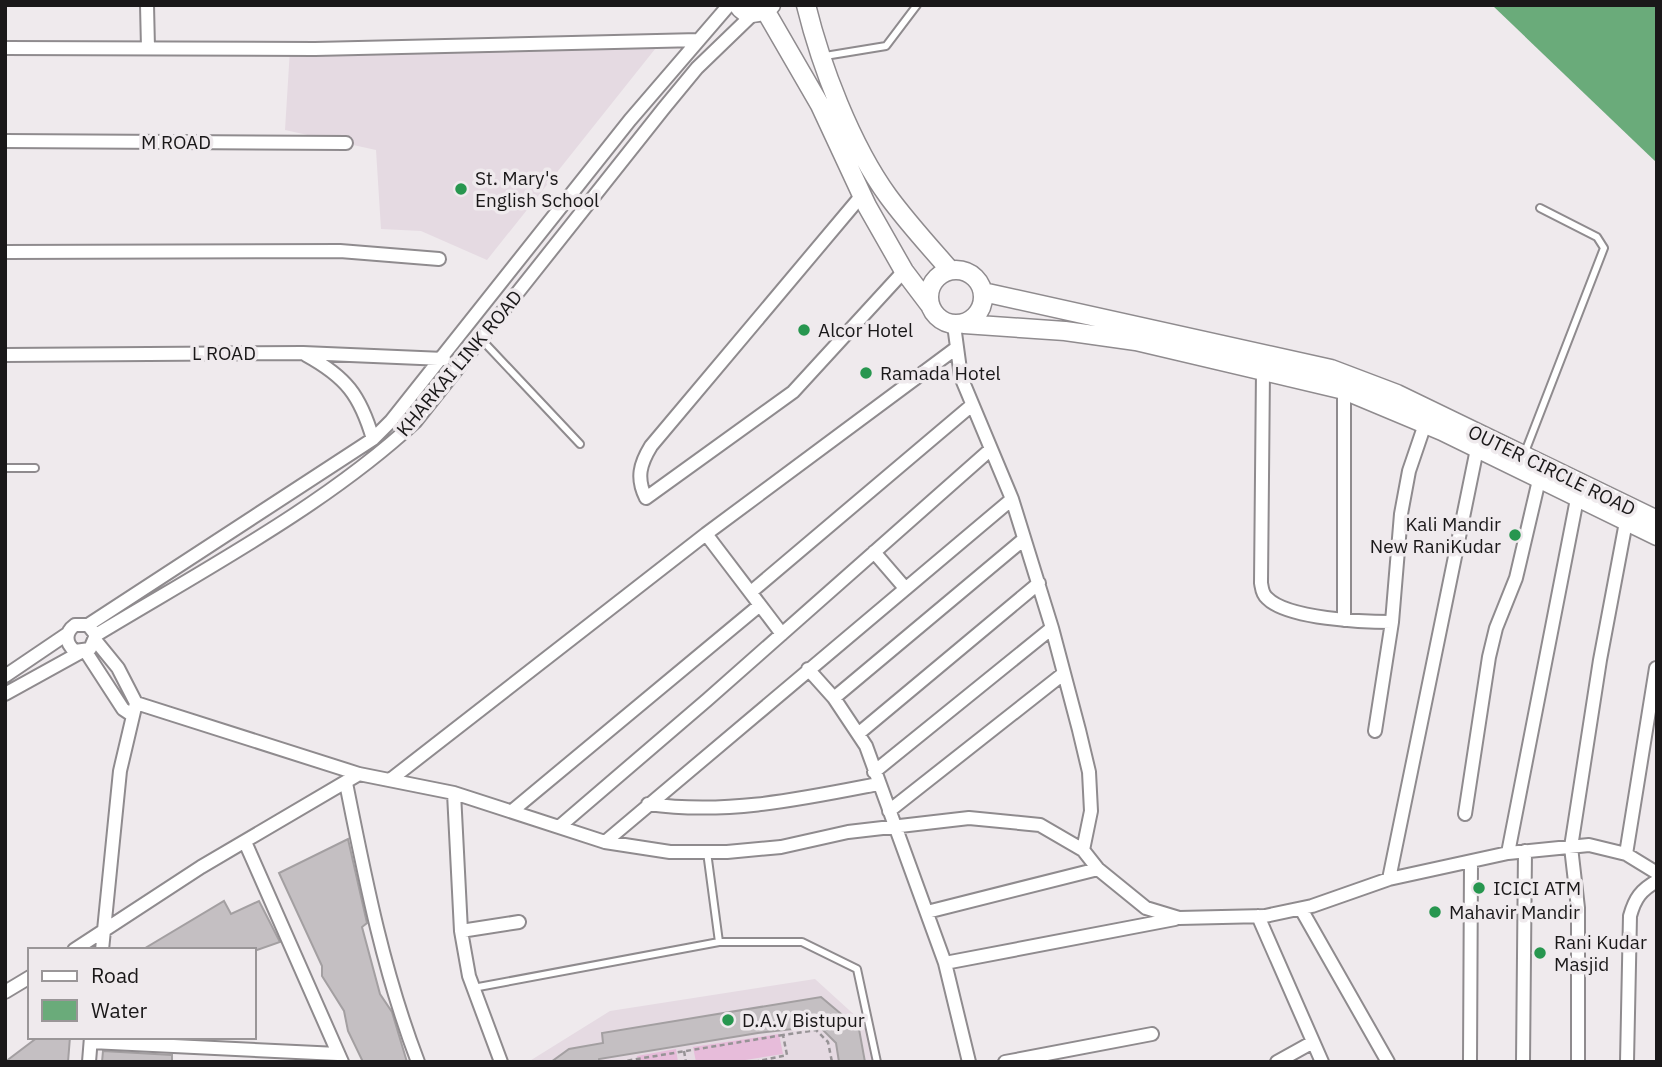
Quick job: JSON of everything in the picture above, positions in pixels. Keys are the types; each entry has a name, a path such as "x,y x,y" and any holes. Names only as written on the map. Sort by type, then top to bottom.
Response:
{"main road":[{"path":"806,5 842,108 872,170 888,196 950,270"},
{"path":"757,8 820,105 862,195 904,271 934,314 959,324 1095,334 1344,390 1425,424 1657,536"},
{"path":"929,304 929,290 937,277 950,270 971,274 983,292 980,312 959,324"},
{"name":"OUTER CIRCLE ROAD","path":"983,292 1331,369 1377,385 1657,520"}],"street":[{"path":"147,5 148,48"},
{"path":"102,948 120,771 134,709 118,668 93,634 373,439 443,359 631,120 729,5"},
{"name":"KHARKAI LINK ROAD","path":"5,694 83,652 93,634 321,495 380,454 415,422 689,78 757,8"},
{"path":"5,48 328,49 699,40"},
{"name":"M ROAD","path":"5,141 346,143"},
{"path":"862,195 651,446 640,463 640,486 646,498 793,392 904,271"},
{"path":"5,252 340,251 439,258"},
{"path":"959,324 955,349 972,405 1012,499 1039,583 1089,772 1091,811 1083,850"},
{"path":"390,780 706,534 955,349"},
{"path":"303,353 331,369 349,386 364,408 373,439"},
{"name":"L ROAD","path":"5,355 303,353 443,359"},
{"path":"1263,370 1263,593 1278,604 1344,620 1392,622"},
{"path":"1344,390 1344,620"},
{"path":"751,593 972,405"},
{"path":"1375,731 1392,622 1401,514 1409,471 1425,424"},
{"path":"560,826 991,449"},
{"path":"1389,879 1477,449"},
{"path":"1465,814 1489,657 1496,628 1516,578 1539,480"},
{"path":"605,842 1012,499"},
{"path":"1508,853 1577,499"},
{"path":"1578,1062 1578,908 1571,847 1600,660 1626,522"},
{"path":"706,534 782,634"},
{"path":"834,698 1024,539"},
{"path":"874,552 905,588"},
{"path":"858,734 1039,583"},
{"path":"512,811 760,605"},
{"name":"KHARKAI LINK ROAD","path":"5,676 67,634 75,625 93,634"},
{"path":"648,804 713,810 744,807 876,778 1052,628"},
{"path":"67,634 70,647 83,652 123,709 134,709 359,774 454,793 605,842 670,852 707,852 781,847 848,832 897,829 969,818 1003,819 1040,825 1083,850 1098,869 1146,908 1179,918"},
{"path":"1626,854 1656,668"},
{"path":"808,669 834,698 858,734 897,829 945,963 969,1062"},
{"path":"889,811 1063,674"},
{"path":"77,948 359,774"},
{"path":"346,783 376,930 395,999 418,1062"},
{"path":"454,793 461,931 472,988 501,1062"},
{"path":"89,1062 91,1040 340,1058 245,842"},
{"path":"945,963 1179,918 1258,916 1301,909 1389,879 1508,853 1589,845 1626,854 1657,873"},
{"path":"1523,1062 1525,851"},
{"path":"1470,1062 1471,862"},
{"path":"927,912 1098,869"},
{"path":"1626,1062 1630,916 1634,900 1642,890 1657,881"},
{"path":"1301,909 1388,1062"},
{"path":"1258,916 1322,1062"},
{"path":"461,931 520,922"},
{"path":"5,992 28,978"},
{"path":"1004,1062 1152,1034"},
{"path":"1277,1062 1313,1042"},
{"path":"181,1046 181,1062"}],"lane":[{"path":"823,56 886,46 917,5"},
{"path":"1523,457 1604,248 1597,237 1540,208"},
{"path":"481,340 580,444"},
{"path":"5,468 35,468"},
{"path":"707,852 719,942"},
{"path":"472,988 719,942 802,942 857,969 877,1062"}],"path":[{"path":"619,1062 816,1030 828,1042 832,1062"},
{"path":"754,1062 787,1055 783,1035"},
{"path":"684,1051 686,1062"},
{"path":"778,1057 779,1062"}],"shaded area":[{"name":"St. Mary's English School","path":"663,39 487,260 421,231 381,229 376,150 285,130 290,49"},
{"name":"D.A.V Bistupur","path":"815,979 871,1030 877,1062 528,1062 610,1011"},
{"path":"779,1034 783,1054 733,1062 696,1062 693,1047"},
{"path":"676,1049 678,1062 638,1062 637,1056"}],"water":[{"path":"1492,5 1657,5 1657,163"}],"building":[{"path":"348,839 367,923 362,927 380,994 392,1012 407,1062 363,1062 348,1031 344,1011 322,976 322,966 279,873"},
{"path":"224,901 231,914 259,901 280,942 257,950 145,948"},
{"path":"821,997 859,1029 865,1062 839,1062 836,1043 819,1026 758,1033 599,1059 599,1062 551,1062 569,1049 603,1043 602,1033"},
{"path":"35,1039 70,1039 68,1062 5,1062"},
{"path":"103,1051 172,1055 172,1062 102,1062"}],"place":[{"name":"St. Mary's English School","path":"461,189"},
{"name":"Alcor Hotel","path":"804,330"},
{"name":"Ramada Hotel","path":"866,373"},
{"name":"Kali Mandir New RaniKudar","path":"1515,535"},
{"name":"ICICI ATM","path":"1479,888"},
{"name":"Mahavir Mandir","path":"1435,912"},
{"name":"Rani Kudar Masjid","path":"1540,953"},
{"name":"D.A.V Bistupur","path":"728,1020"}]}
